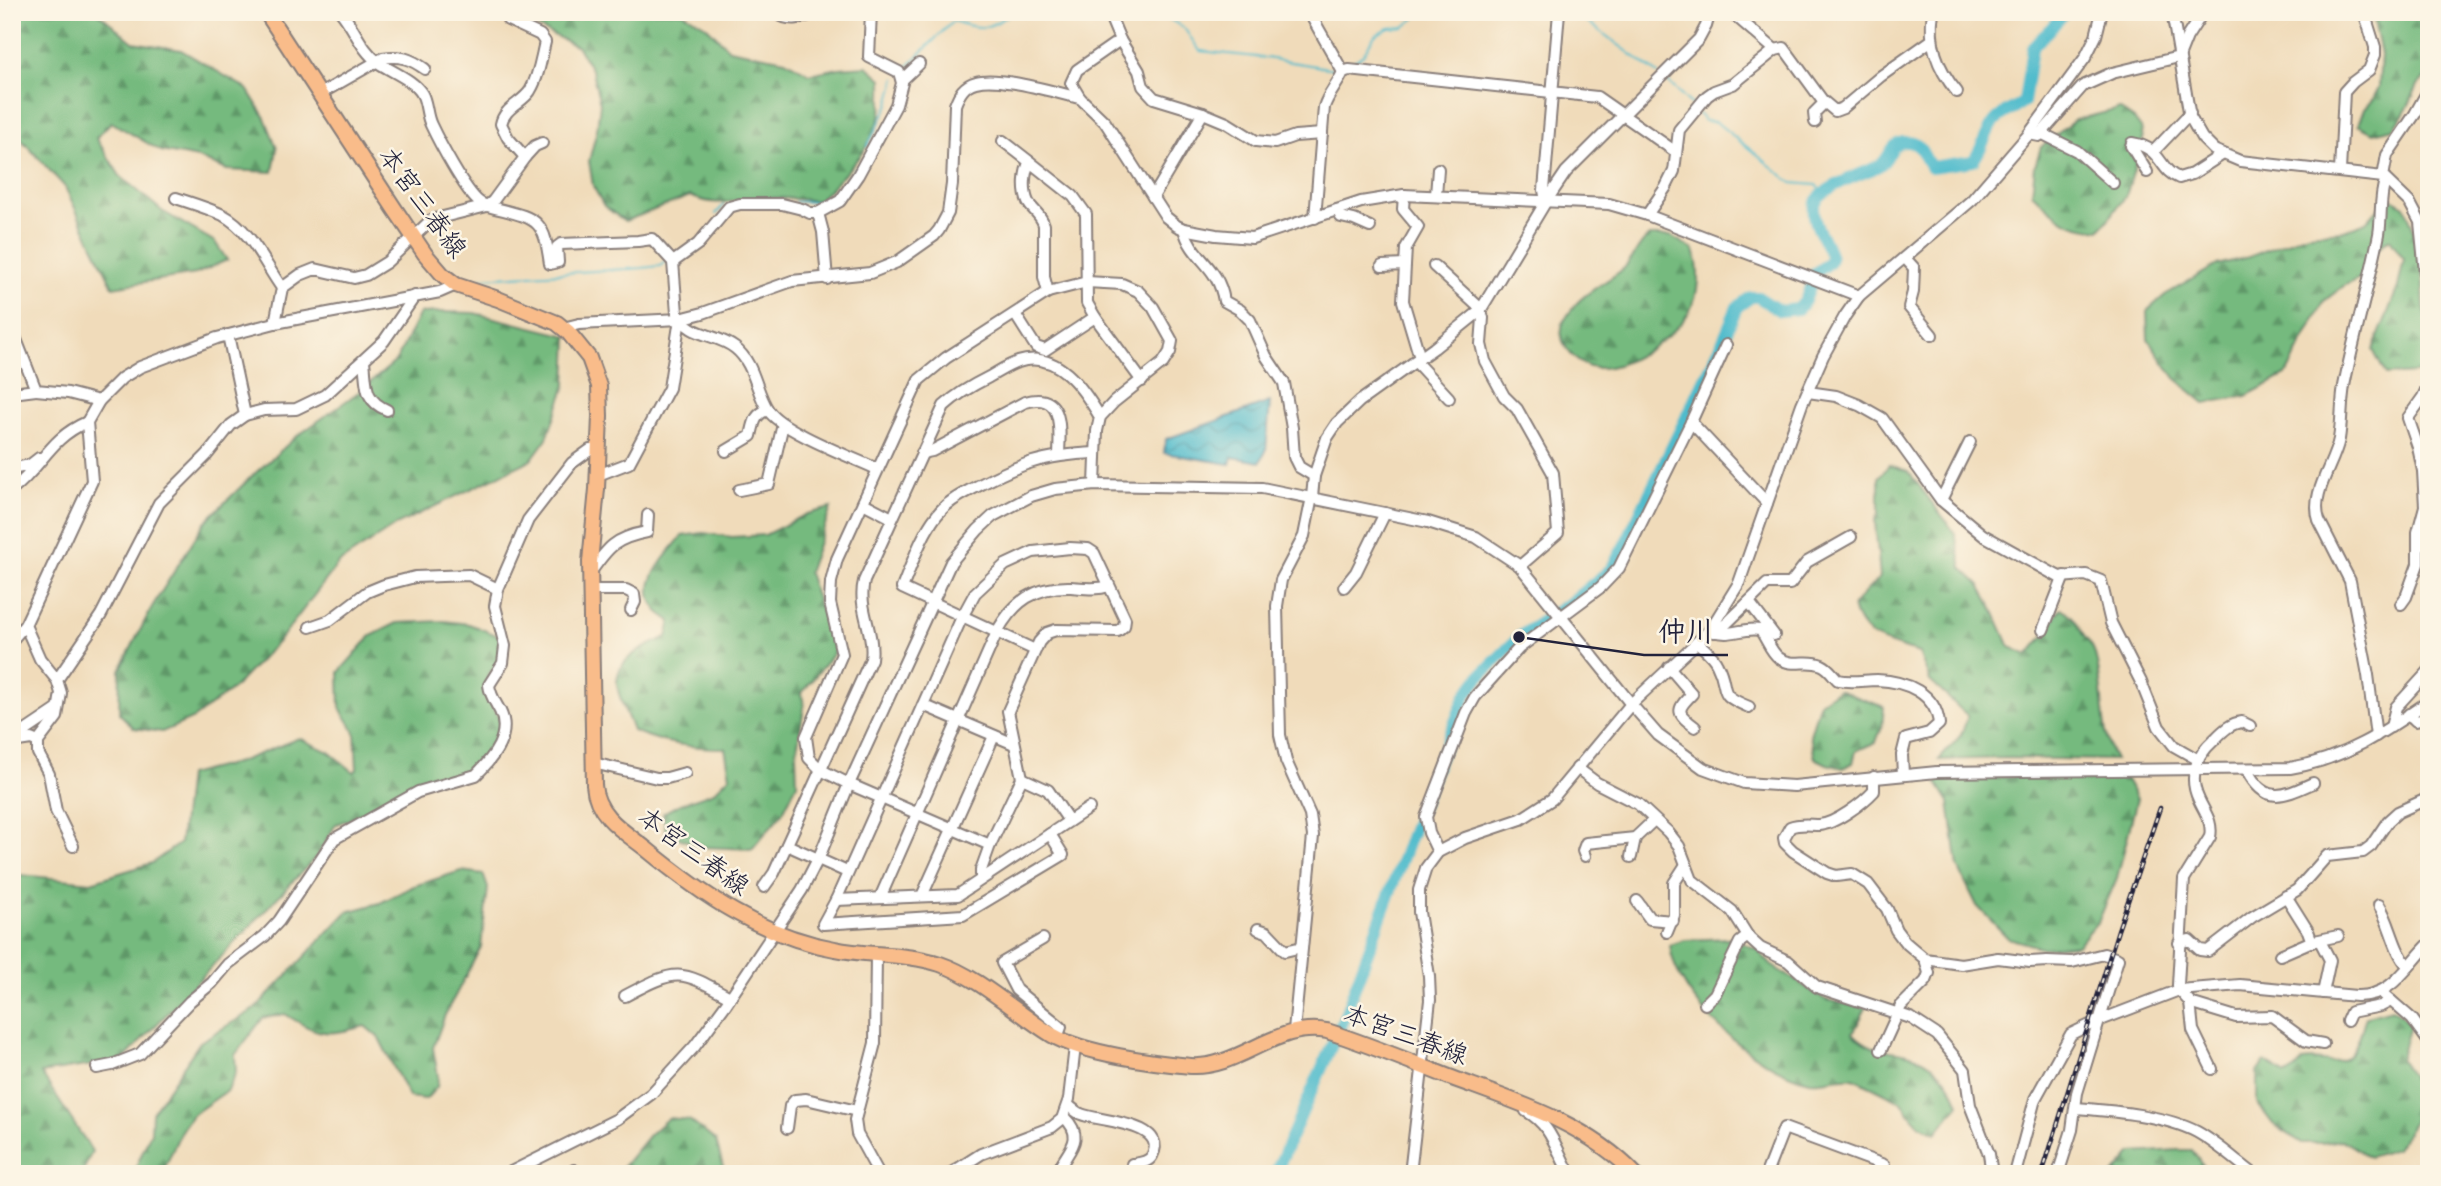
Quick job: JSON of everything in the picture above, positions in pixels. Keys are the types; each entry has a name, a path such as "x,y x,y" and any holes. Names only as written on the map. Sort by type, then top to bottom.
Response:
{"main road":[{"name":"本宮三春線","path":"266,12 433,264 456,285 540,315 563,328 589,358 599,386 599,450 590,573 594,794 602,811 616,824 709,898 774,931 818,946 915,958 941,964 960,973 1057,1038 1075,1046 1157,1062 1202,1066 1294,1031 1334,1033 1518,1102 1581,1131 1635,1174"}],"street":[{"path":"341,12 355,37 377,62 416,87 423,95 426,114 469,190 479,202 522,214 538,225 547,239 550,264 558,262 557,247 561,244 638,242 652,239 673,262 677,313 680,319 688,328 732,345 742,354 768,410 783,424 877,469"},
{"path":"774,12 793,20 818,12"},
{"path":"871,12 869,57 899,72 902,80"},
{"path":"1106,12 1111,16 1120,40 1139,71 1143,86 1154,98 1227,123 1256,141 1275,144 1295,136 1322,134"},
{"path":"1309,12 1343,72"},
{"path":"1545,202 1559,12"},
{"path":"1294,1031 1313,836 1310,815 1286,761 1280,735 1277,606 1281,580 1304,536 1314,476 1327,438 1360,401 1480,310 1545,202 1575,162 1699,39 1710,12"},
{"path":"1731,12 1775,50"},
{"path":"1712,631 1739,583 1808,391 1835,334 1859,296 1972,200 2029,134 2085,58 2096,36 2102,12"},
{"path":"2172,12 2190,113 2194,128 2202,138 2214,150 2240,161 2340,171 2384,179 2396,188 2410,203 2420,222 2429,313"},
{"path":"2179,57 2187,37 2203,12"},
{"path":"2340,171 2344,93 2369,70 2375,55 2364,12"},
{"path":"1937,14 1932,40 1938,65 1957,92"},
{"path":"508,20 540,35 545,42 535,82 528,94 506,114 501,124 508,138 525,157"},
{"path":"1120,40 1077,70 1071,83 1080,98 1105,121 1170,222 1184,229 1252,238 1371,199 1404,195 1609,204 1647,215 1859,296"},
{"path":"1647,215 1667,187 1674,171 1679,130 1707,96 1733,84 1775,50 1784,48 1824,103 1835,111 1843,108 1881,76 1932,40"},
{"path":"320,94 377,62 394,57 411,60 425,69"},
{"path":"2029,134 2036,137 2041,133 2090,81 2179,57"},
{"path":"673,262 698,244 729,207 740,204 782,204 818,213 840,201 858,175 896,105 902,80 919,64"},
{"path":"1315,218 1324,107 1343,72 1349,70 1597,97 1676,152"},
{"path":"563,328 579,324 680,319 792,281 870,273 897,262 939,230 948,213 952,184 955,105 958,96 967,86 976,82 992,81 1080,98"},
{"path":"2376,736 2368,675 2350,581 2316,509 2338,441 2344,388 2379,234 2387,155 2429,89"},
{"path":"1815,122 1814,113 1824,103"},
{"path":"1153,197 1203,113"},
{"path":"2154,152 2190,113"},
{"path":"2041,133 2077,151 2113,183"},
{"path":"1003,141 1073,196 1086,214 1087,303 1094,317 1142,382"},
{"path":"275,323 282,288 300,275 315,269 354,278 366,275 387,262 431,220 487,206 525,157 535,146 542,143"},
{"path":"2147,172 2131,146 2132,143 2154,152 2173,176 2179,178 2192,174 2223,154"},
{"path":"1030,162 1026,173 1027,196 1028,203 1043,218 1044,277 1048,292"},
{"path":"1436,195 1438,169"},
{"path":"1404,195 1403,209 1418,227 1406,248 1404,301 1418,359 1449,398"},
{"path":"176,198 224,216 234,223 257,248 282,288"},
{"path":"1337,210 1341,217 1354,219 1370,227"},
{"path":"818,213 823,232 827,279"},
{"path":"1184,229 1188,242 1216,275 1224,301 1240,310 1250,320 1266,356 1284,383 1294,457 1299,467 1314,476"},
{"path":"1905,258 1914,268 1909,307 1932,335"},
{"path":"1382,266 1405,265"},
{"path":"1434,266 1480,310 1483,318 1481,344 1485,361 1504,396 1517,409 1553,473 1558,533 1520,566"},
{"path":"990,845 849,784 821,770 809,758 806,737 841,660 841,645 830,603 831,582 837,559 919,380 946,358 1048,292 1087,282 1122,284 1138,291 1166,326 1172,341 1170,352 1163,363 1114,402 1100,417 1095,485"},
{"path":"12,640 25,625 92,481 87,422 99,401 121,378 140,367 228,335 275,323 448,290 456,285"},
{"path":"57,680 101,615 159,503 200,463 231,425 245,415 264,410 296,410 325,395 384,341 415,296"},
{"path":"1015,314 1036,346 1045,350 1094,317"},
{"path":"597,475 629,463 669,388 680,319"},
{"path":"12,329 36,390"},
{"path":"228,335 245,415"},
{"path":"1438,852 1429,833 1426,817 1466,713 1475,697 1488,685 1507,659 1601,587 1619,568 1726,345"},
{"path":"764,887 774,873 870,659 873,645 861,594 938,416 951,399 1020,361 1031,360 1049,362 1063,369 1100,417"},
{"path":"363,361 370,400 387,410"},
{"path":"2401,604 2417,564 2418,532 2426,506 2423,471 2408,418 2429,383"},
{"path":"12,393 36,390 68,393 99,401"},
{"path":"1808,391 1836,396 1882,418 1941,500 1983,535 2056,575 2086,575 2101,581 2111,623 2141,682 2158,727 2196,765"},
{"path":"922,453 932,451 1024,402 1036,400 1047,403 1058,414 1059,454"},
{"path":"726,451 751,436 756,416 768,410"},
{"path":"12,469 30,465 72,428 87,422"},
{"path":"1691,422 1767,503"},
{"path":"739,490 769,484 783,424"},
{"path":"1941,500 1970,442"},
{"path":"97,1068 112,1066 140,1054 228,964 265,936 279,921 334,839 418,792 476,775 482,769 505,730 504,721 488,685 503,663 505,646 495,606 498,589 528,520 547,492 572,463 590,450 599,450"},
{"path":"1035,650 901,588 936,516 949,503 996,476 1034,460 1059,454 1096,453"},
{"path":"12,490 33,472 44,454"},
{"path":"507,1174 601,1128 651,1094 680,1065 794,904 817,859 951,562 993,516 1043,492 1095,485 1262,488 1428,522 1476,537 1520,566 1658,735 1703,768 1758,786 1794,786 1937,772 2196,765 2247,770 2307,766 2333,758 2376,736 2429,701"},
{"path":"863,503 892,518"},
{"path":"1344,587 1356,572 1385,513"},
{"path":"590,573 609,547 617,541 628,535 647,532 648,515"},
{"path":"1410,1174 1430,1000 1419,912 1419,890 1426,868 1438,852 1465,838 1537,811 1552,799 1631,704 1669,667 1712,631 1727,624 1766,584 1790,584 1807,562 1851,537"},
{"path":"981,879 981,870 990,845 1022,778 1008,711 1035,650 1045,634 1056,630 1122,629 1125,619 1091,550 1042,550 1018,558 994,573 975,593 836,900 823,923 962,915 1063,855 1050,834"},
{"path":"310,627 330,621 367,592 415,577 469,575 498,589"},
{"path":"2043,630 2064,576"},
{"path":"880,898 997,632 1014,607 1038,591 1056,587 1101,589 1109,586"},
{"path":"590,590 626,590 634,594 635,603 631,610"},
{"path":"1749,602 1774,635"},
{"path":"25,625 40,659 57,680 61,693 61,702 53,723 38,742 38,753 49,774 56,811 74,846"},
{"path":"1712,631 1731,635 1756,629 1763,633 1771,650 1782,660 1797,664 1821,664 1838,680 1885,681 1921,691 1934,706 1939,724 1929,733 1906,739 1903,745 1903,775"},
{"path":"1698,642 1716,660 1725,695 1749,706"},
{"path":"1669,667 1692,694 1680,706 1679,711 1695,727"},
{"path":"2390,727 2396,707 2429,671"},
{"path":"923,705 1014,744"},
{"path":"12,741 58,709"},
{"path":"2409,714 2416,721 2429,718"},
{"path":"2250,726 2242,722 2230,726 2213,740 2196,765 2197,794 2211,824 2211,831 2184,879 2179,943 2179,990 2190,1003 2236,1017 2272,1016 2306,1041 2323,1044"},
{"path":"922,896 994,736"},
{"path":"12,741 31,739 38,742"},
{"path":"593,764 657,778 685,773"},
{"path":"1577,768 1597,783 1638,804 1679,846 1692,880 1732,911 1748,936 1760,948 1788,961 1817,987 1911,1018 1937,1035 1965,1070 1970,1105 1990,1154 1992,1174"},
{"path":"2247,770 2253,782 2274,796 2291,793 2313,783"},
{"path":"1022,778 1048,790 1069,821"},
{"path":"1874,778 1874,791 1856,807 1821,825 1803,824 1790,827 1784,838 1785,843 1807,862 1827,873 1836,876 1852,874 1868,884 1887,909 1895,930 1924,958 1961,964 1998,958 2030,962 2072,962 2104,954 2118,959 2076,1097 2072,1130 2058,1174"},
{"path":"2179,943 2189,940 2200,950 2208,951 2252,916 2308,880 2327,856 2363,852 2398,812 2429,798"},
{"path":"836,900 958,895 1089,808"},
{"path":"1631,857 1635,838 1654,820"},
{"path":"1585,856 1583,851 1586,844 1635,838"},
{"path":"787,845 847,872"},
{"path":"1667,932 1673,921 1673,887 1685,866"},
{"path":"2286,896 2330,960 2323,993"},
{"path":"1637,901 1650,919 1673,921"},
{"path":"2379,905 2387,918 2400,956 2408,966"},
{"path":"1258,929 1267,932 1285,951 1302,947"},
{"path":"1705,1004 1715,994 1735,956 1736,948 1748,936"},
{"path":"2280,955 2297,946 2338,936"},
{"path":"1043,939 1002,963 1016,990 1061,1027 1057,1038"},
{"path":"2015,1174 2035,1099 2050,1067 2071,1034 2179,990 2240,985 2363,996 2381,992 2390,987 2429,944"},
{"path":"876,954 875,1043 855,1120 857,1134 879,1174"},
{"path":"2330,960 2342,956"},
{"path":"1881,1050 1904,1002 1926,981 1929,973 1924,958"},
{"path":"625,996 663,978 679,974 694,977 730,997"},
{"path":"2381,992 2412,1018 2429,1042"},
{"path":"2347,1021 2351,1013 2391,1001"},
{"path":"2190,1003 2193,1030 2212,1069"},
{"path":"950,1174 981,1154 1052,1127 1064,1117 1068,1105 1075,1046"},
{"path":"787,1128 790,1106 795,1100 806,1099 857,1111"},
{"path":"1518,1102 1523,1110 1542,1122 1570,1174"},
{"path":"1068,1105 1081,1114 1122,1122 1147,1134 1153,1142 1153,1154 1148,1161 1132,1164"},
{"path":"2076,1108 2126,1112 2188,1128 2254,1174"},
{"path":"1057,1174 1073,1149 1072,1129 1064,1117"},
{"path":"1766,1174 1784,1128 1884,1165 1880,1174"}],"green space":[{"path":"12,12 97,12 133,42 181,50 247,89 265,118 277,148 273,172 227,170 198,158 161,151 111,122 96,138 120,176 162,211 215,242 227,260 196,274 113,287 65,187 12,129"},
{"path":"518,12 682,12 706,26 729,49 785,60 810,74 867,66 882,79 880,117 862,152 818,201 768,198 709,202 690,196 625,221 604,206 593,186 589,161 600,103 592,71 578,47 529,23"},
{"path":"2372,12 2429,12 2429,74 2418,85 2394,128 2373,133 2358,125 2364,109 2379,87 2381,54"},
{"path":"2119,109 2134,119 2141,128 2143,139 2126,196 2100,230 2070,223 2055,214 2032,193 2035,166 2041,147 2075,120"},
{"path":"2389,197 2405,206 2421,251 2424,306 2428,324 2428,372 2386,375 2373,350 2398,287 2404,259 2390,239 2376,251 2362,277 2345,285 2324,301 2286,375 2246,396 2205,403 2175,378 2148,339 2147,311 2165,295 2217,265 2249,257 2307,234 2344,231 2366,222"},
{"path":"1649,236 1671,236 1694,250 1698,281 1689,312 1672,332 1635,358 1608,367 1589,367 1576,359 1566,348 1562,334 1564,322 1581,299 1627,265"},
{"path":"420,313 474,313 568,336 566,385 547,438 531,460 398,524 339,563 282,637 234,688 194,718 162,732 134,728 119,713 120,670 152,607 205,522 296,437 360,391 396,361"},
{"path":"1889,465 1908,471 1955,533 1962,568 1980,585 2010,647 2028,655 2045,635 2061,608 2074,619 2094,651 2100,678 2104,722 2115,760 1939,760 1961,735 1968,716 1930,681 1919,653 1869,633 1856,617 1853,605 1880,577 1875,521 1879,513 1879,477"},
{"path":"831,508 808,573 835,651 802,693 804,707 796,755 797,784 783,812 752,849 702,847 666,833 663,813 714,792 730,776 725,748 678,744 633,731 621,700 618,674 628,659 667,637 671,621 658,611 651,600 651,580 682,536 703,533 732,537 765,535 807,514"},
{"path":"444,621 469,624 499,636 503,656 488,675 484,689 499,719 499,751 476,768 456,776 426,778 393,804 336,824 317,856 123,1060 41,1073 92,1151 82,1174 12,1174 12,874 91,882 152,863 180,843 188,775 239,762 299,738 329,752 354,772 357,769 355,732 340,708 339,672 371,636 397,623"},
{"path":"1838,690 1884,707 1882,726 1876,742 1856,751 1853,763 1843,768 1815,758 1810,735 1820,702"},
{"path":"1955,778 2125,778 2137,799 2117,878 2099,920 2078,945 2043,948 2008,938 1977,906 1958,867 1949,802 1937,783 1941,779"},
{"path":"461,871 483,874 488,888 481,947 445,1015 433,1048 438,1076 437,1087 426,1099 409,1097 379,1038 365,1026 323,1032 307,1027 285,1014 263,1018 235,1055 236,1072 228,1090 192,1115 182,1129 162,1174 133,1174 151,1132 152,1113 200,1042 255,1009 347,912 380,903 414,886"},
{"path":"1729,938 1757,949 1771,965 1826,1000 1866,1008 1853,1033 1861,1040 1877,1048 1919,1058 1939,1072 1949,1083 1959,1104 1936,1133 1916,1121 1901,1102 1870,1085 1853,1078 1810,1081 1789,1074 1766,1063 1722,1030 1687,988 1675,966 1670,945 1685,940"},
{"path":"2392,1009 2410,1026 2400,1059 2420,1089 2414,1121 2396,1149 2369,1157 2342,1140 2302,1143 2273,1124 2257,1103 2257,1072 2265,1062 2286,1075 2303,1061 2339,1061 2351,1053 2359,1039 2366,1016"},
{"path":"668,1118 689,1120 716,1141 725,1174 617,1174 649,1135"},
{"path":"2192,1150 2208,1174 2114,1174 2132,1153"}],"water":[{"path":"1270,402 1266,451 1260,462 1232,457 1230,464 1164,453 1166,439"}],"waterway":[{"path":"902,72 953,21 984,27 1013,12"},
{"path":"1157,12 1184,28 1200,51 1335,69"},
{"path":"1347,66 1363,55 1375,35 1389,28 1404,27 1423,12"},
{"path":"1574,12 1658,74"},
{"path":"1275,1174 1343,1020 1435,770 1466,695 1480,676 1519,637 1571,602 1611,569 1737,307 1751,297 1758,297 1780,311 1798,309 1805,301 1815,273 1829,263 1831,258 1814,213 1817,200 1823,193 1880,165 1901,142 1916,144 1931,167 1973,161 1995,121 2024,102 2032,48 2066,12"},
{"path":"867,147 889,104 896,78"},
{"path":"1665,79 1694,107"},
{"path":"1699,114 1704,121 1716,122 1792,183 1816,185 1822,192"},
{"path":"846,183 856,167"},
{"path":"795,202 826,202 837,196"},
{"path":"716,214 724,205"},
{"path":"482,278 642,268 660,266 667,260"}],"railway":[{"path":"2042,1174 2118,930 2160,808"}],"place":[{"name":"仲川","path":"1519,637"}]}
